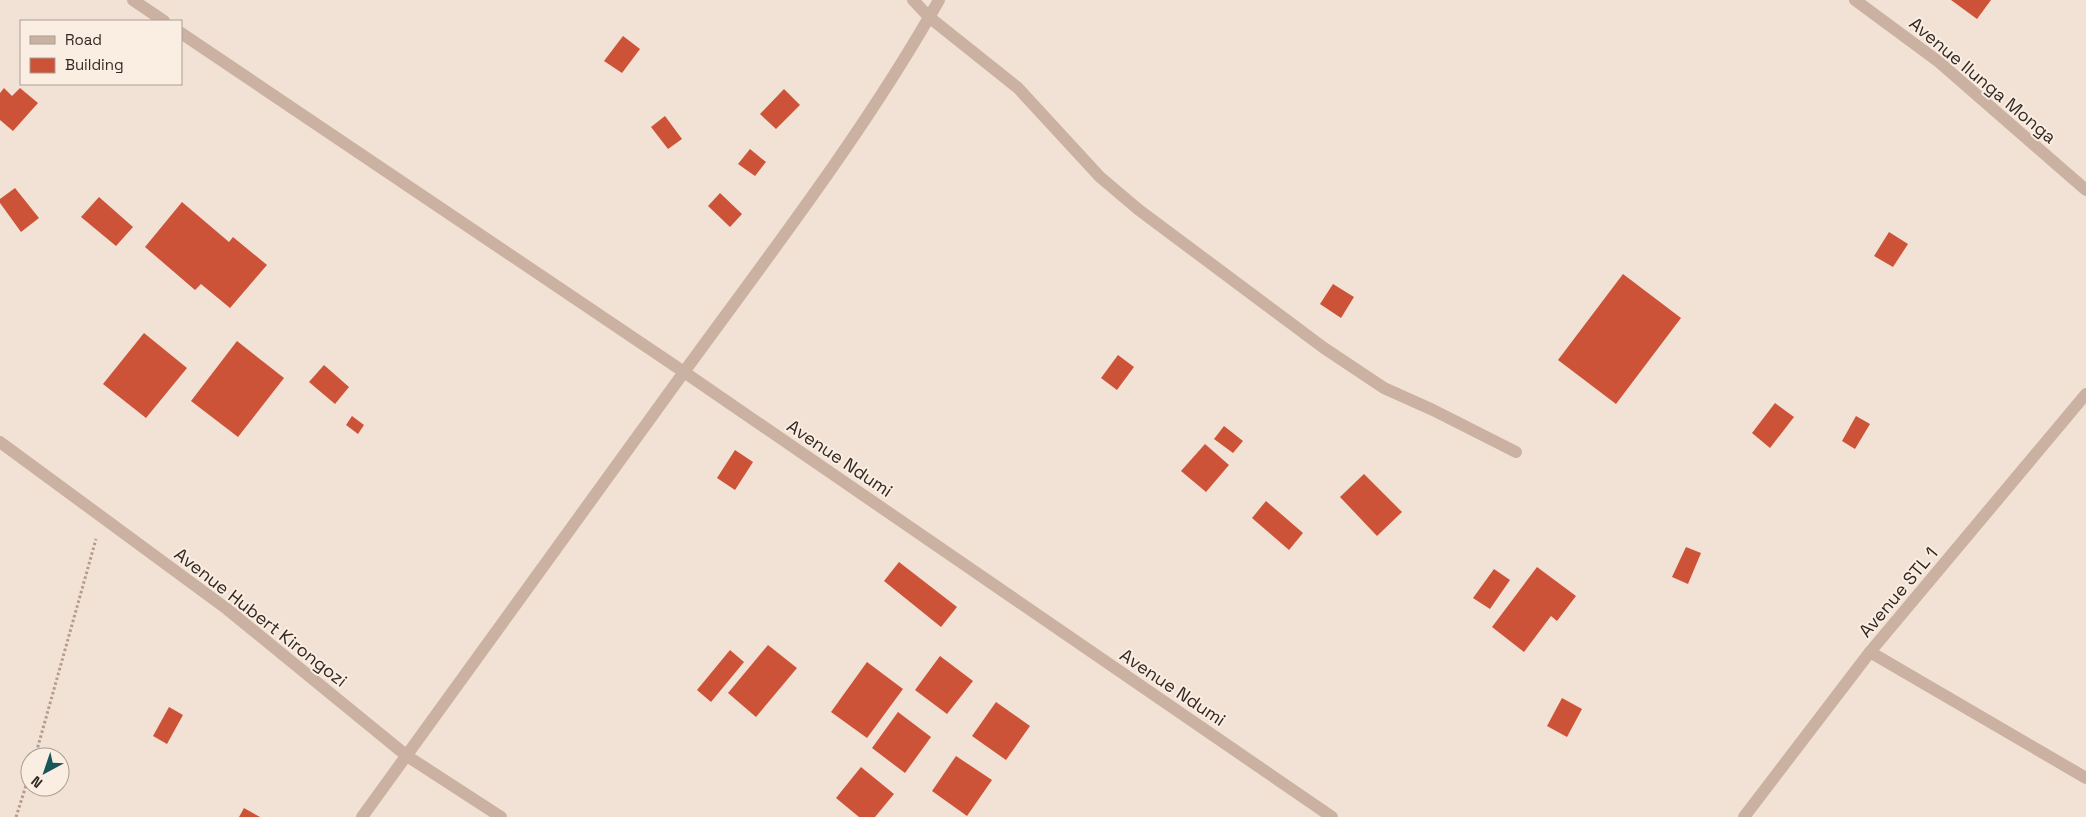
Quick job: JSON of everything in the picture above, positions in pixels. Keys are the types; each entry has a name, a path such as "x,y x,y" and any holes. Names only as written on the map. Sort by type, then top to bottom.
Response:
{"street":[{"path":"133,0 163,20"},
{"path":"913,0 929,17 1018,88 1100,177 1139,210 1324,348 1384,388 1433,410 1516,452"},
{"path":"362,817 846,150 905,60 939,0"},
{"name":"Avenue Ilunga Monga","path":"1855,0 1939,62 2086,190"},
{"name":"Avenue Ndumi","path":"182,34 684,372 1332,817"},
{"name":"Avenue STL 1","path":"1744,817 1870,652 2086,394"},
{"name":"Avenue Hubert Kirongozi","path":"0,442 227,609 407,756 501,817"},
{"path":"1870,652 2086,778"}],"path":[{"path":"38,747 102,517"},
{"path":"16,817 22,797"}],"building":[{"path":"1951,0 1991,0 1977,19"},
{"path":"623,36 640,49 622,73 604,61"},
{"path":"4,88 12,96 20,88 38,103 13,131 0,120 0,93"},
{"path":"784,89 800,105 776,129 760,114"},
{"path":"665,116 682,139 668,149 651,127"},
{"path":"750,149 766,162 755,176 738,164"},
{"path":"15,188 39,218 21,232 0,203 0,199"},
{"path":"720,193 742,214 730,227 708,206"},
{"path":"99,197 133,227 116,246 81,217"},
{"path":"182,202 229,242 233,237 267,265 230,308 201,284 195,290 145,247"},
{"path":"1889,232 1908,244 1893,267 1874,256"},
{"path":"1623,274 1681,318 1616,404 1558,360"},
{"path":"1333,284 1354,297 1341,318 1320,304"},
{"path":"144,333 187,368 146,418 103,384"},
{"path":"237,341 284,378 238,437 191,401"},
{"path":"1118,355 1134,367 1117,390 1101,378"},
{"path":"324,365 349,387 335,404 309,382"},
{"path":"1775,403 1794,417 1770,448 1752,433"},
{"path":"352,416 364,425 358,434 346,425"},
{"path":"1856,416 1870,424 1855,449 1842,441"},
{"path":"1224,426 1243,441 1233,453 1214,439"},
{"path":"1205,444 1229,465 1206,492 1181,471"},
{"path":"735,450 753,462 735,490 717,478"},
{"path":"1364,474 1402,512 1377,536 1340,497"},
{"path":"1266,501 1303,533 1289,550 1252,518"},
{"path":"1686,547 1701,553 1688,584 1672,577"},
{"path":"899,562 957,607 941,627 884,581"},
{"path":"1537,567 1576,596 1557,621 1551,616 1524,652 1492,627"},
{"path":"1494,569 1510,580 1490,609 1473,598"},
{"path":"768,645 797,668 756,717 728,693"},
{"path":"730,650 744,662 711,702 697,690"},
{"path":"940,656 973,681 947,714 915,690"},
{"path":"867,662 903,689 867,738 831,712"},
{"path":"1562,698 1582,709 1567,737 1547,726"},
{"path":"996,702 1030,726 1006,760 972,736"},
{"path":"169,707 183,715 167,744 153,736"},
{"path":"898,712 931,737 905,773 872,748"},
{"path":"956,756 992,780 967,816 932,791"},
{"path":"861,767 894,794 875,817 859,817 836,798"},
{"path":"244,808 260,817 239,817"}]}
